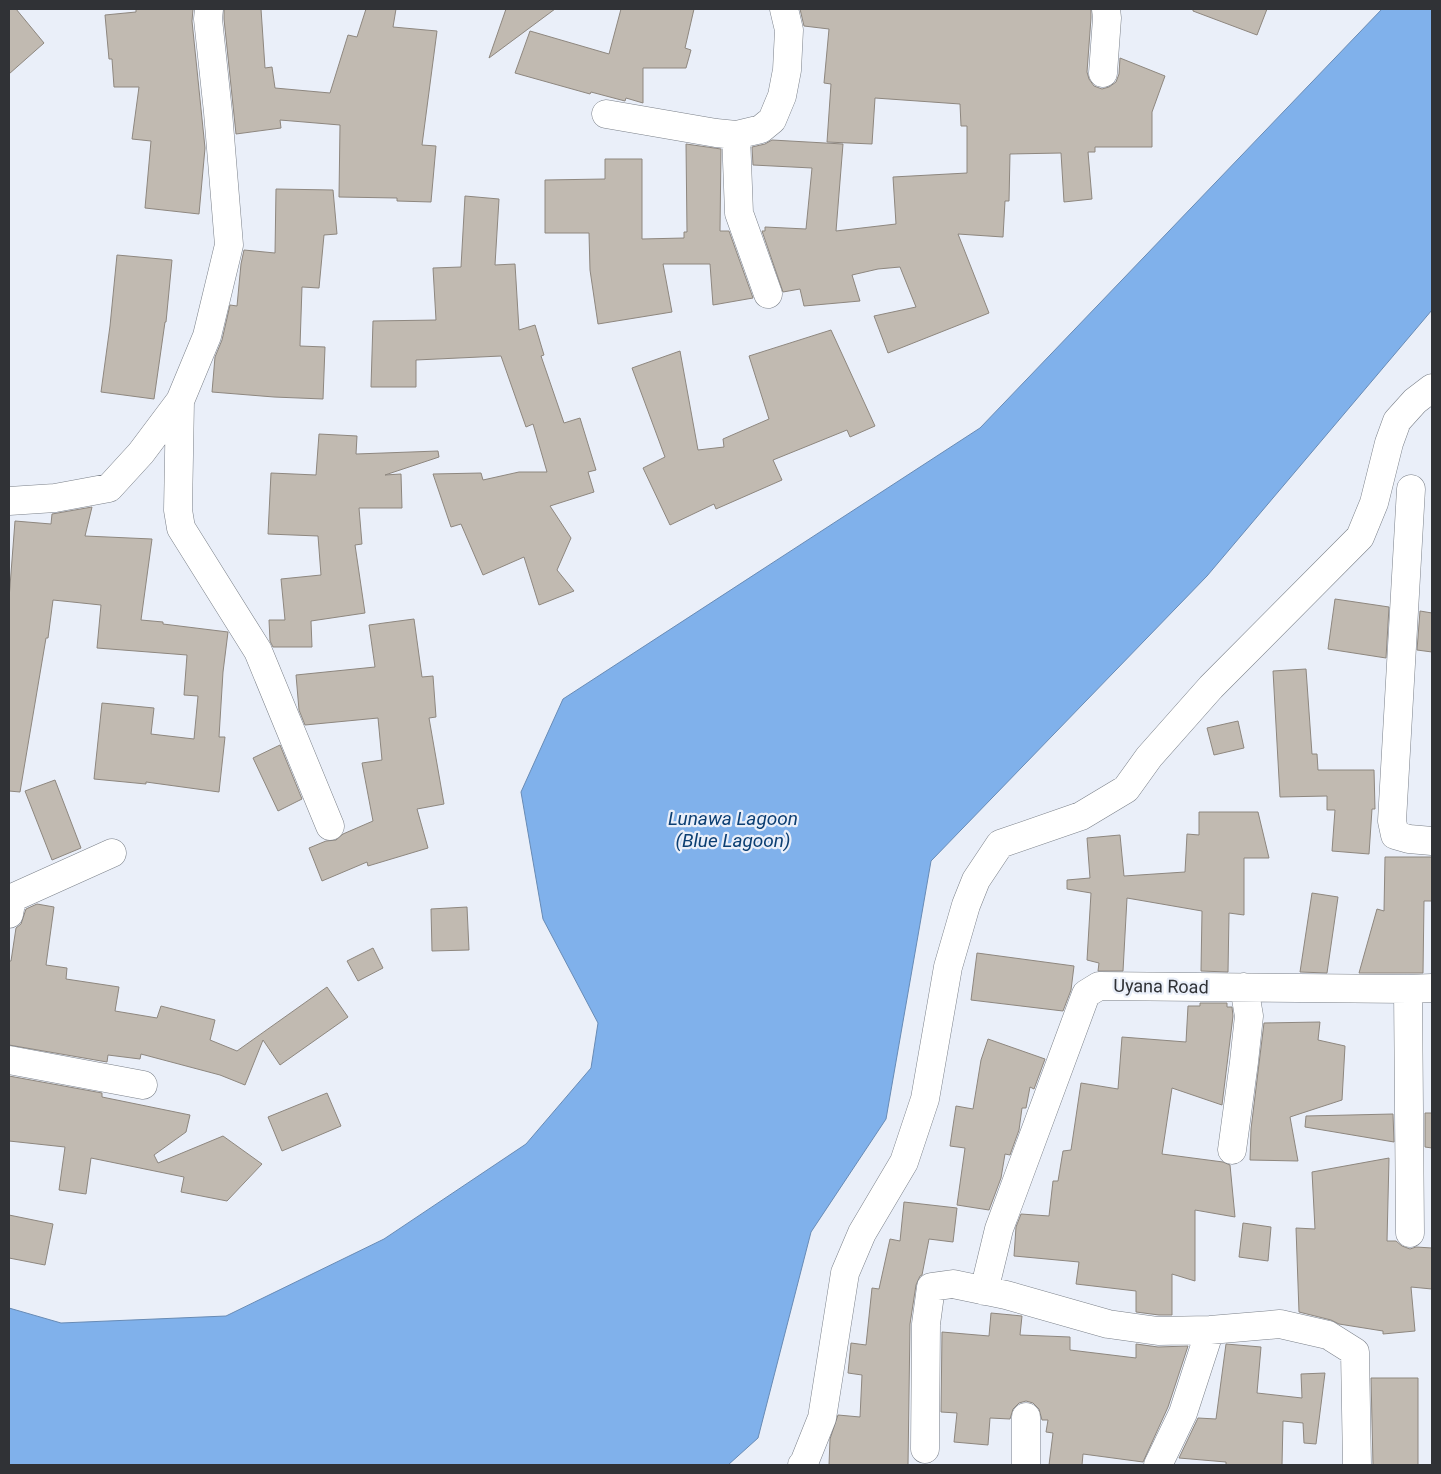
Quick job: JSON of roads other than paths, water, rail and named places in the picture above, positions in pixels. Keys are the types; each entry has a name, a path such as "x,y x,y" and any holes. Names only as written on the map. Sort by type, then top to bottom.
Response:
{"street":[{"path":"9,501 55,498 109,488 141,453 180,401 207,336 229,245 208,19 209,9"},
{"path":"606,114 736,135 762,128 772,120 782,96 787,70 789,30 784,9"},
{"path":"1103,73 1106,9"},
{"path":"736,135 739,213 768,294"},
{"path":"802,1465 822,1418 846,1273 862,1233 904,1162 925,1099 948,966 966,905 976,880 1000,844 1081,816 1126,789 1149,757 1210,687 1360,537 1374,503 1389,443 1397,421 1415,401 1432,388"},
{"path":"180,401 178,510 181,528 258,651 330,826"},
{"path":"1411,489 1392,821 1395,835 1409,839 1432,841"},
{"path":"9,914 12,898 112,853"},
{"name":"Uyana Road","path":"995,1293 999,1229 1086,994 1099,986 1420,988"},
{"path":"1232,1150 1249,1016 1244,987"},
{"path":"1410,1233 1420,988"},
{"path":"9,1060 143,1085"},
{"path":"925,1449 926,1324 931,1287 954,1284 995,1293 1108,1324 1158,1331 1210,1330 1280,1324 1328,1335 1355,1352 1357,1465"},
{"path":"1158,1465 1183,1414 1210,1330"},
{"path":"1026,1417 1026,1465"}],"water":[{"name":"Lunawa Lagoon (Blue Lagoon)","path":"1382,9 1432,9 1432,310 1207,576 931,861 886,1119 811,1232 758,1438 728,1465 9,1465 9,1308 61,1323 226,1316 384,1239 526,1144 591,1068 598,1023 543,919 521,792 563,699 980,428"}]}
